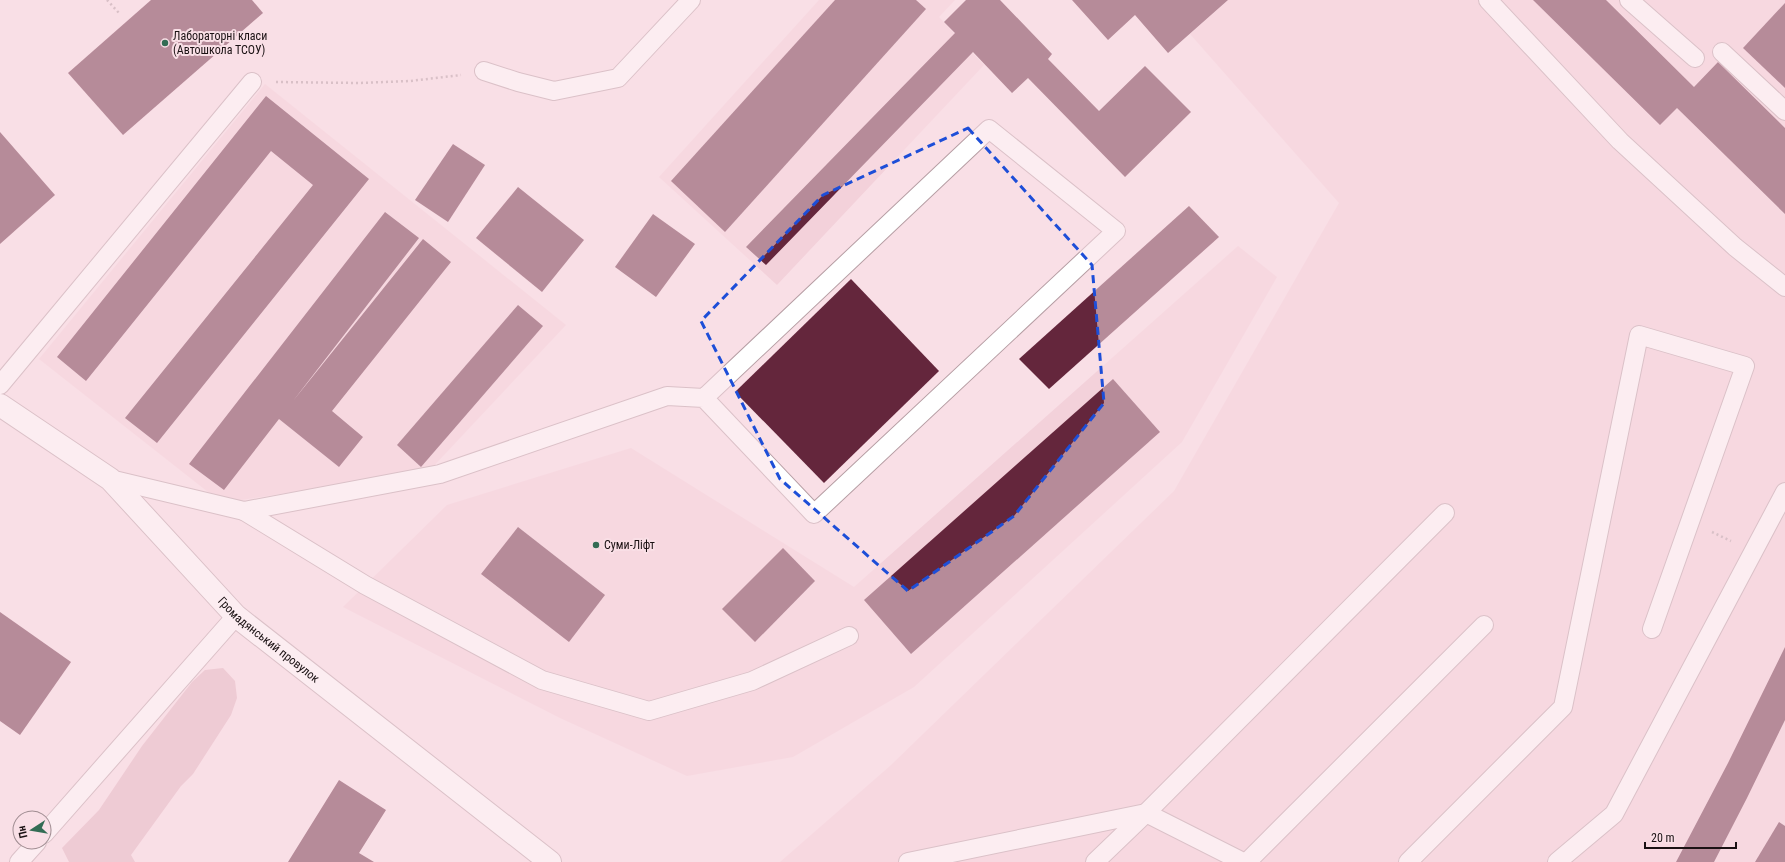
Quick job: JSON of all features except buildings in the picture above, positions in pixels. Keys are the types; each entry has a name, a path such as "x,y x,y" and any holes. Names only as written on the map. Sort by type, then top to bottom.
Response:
{"street":[{"name":"Громадянський провулок","path":"0,405 110,479 236,616 550,862"}],"lane":[{"path":"484,71 518,82 554,91 618,78 691,0"},
{"path":"1488,0 1620,141 1735,247 1785,287"},
{"path":"1629,0 1694,58"},
{"path":"1722,52 1785,111"},
{"path":"0,385 252,82"},
{"path":"244,511 440,474 667,396 704,398 814,514 1116,231 989,129 704,398"},
{"path":"1408,862 1563,707 1639,335 1745,366 1652,628"},
{"path":"110,479 244,511 365,585 542,680 649,710 752,681 849,636"},
{"path":"1557,862 1614,814 1785,492"},
{"path":"1095,862 1146,813 1446,513"},
{"path":"52,825 236,616"},
{"path":"1247,862 1484,625"},
{"path":"908,862 1146,813 1243,862"},
{"path":"19,862 30,850"}],"path":[{"path":"107,0 119,13"},
{"path":"305,83 410,81 484,71"},
{"path":"1690,521 1753,552"}],"highlighted area":[{"path":"968,128 1092,265 1104,403 1014,516 908,591 780,479 701,321 823,195"}],"shaded area":[{"path":"819,0 955,0 939,17 984,65 777,285 659,177"},
{"path":"1228,0 1785,0 1785,862 780,862 890,766 1174,491 1339,203 1190,34"},
{"path":"265,84 566,325 429,471 222,503 39,359"},
{"name":"Суми-Ліфт","path":"1238,246 1277,277 1182,442 914,687 793,757 687,776 560,718 343,607 447,505 631,448 854,587"},
{"path":"223,668 235,681 237,698 231,715 193,774 181,786 131,855 135,862 69,862 62,848 99,810 142,746 192,682 205,670"}],"place":[{"name":"Лабораторні класи (Автошкола ТСОУ)","path":"165,43"},
{"name":"Суми-Ліфт","path":"596,545"}]}
